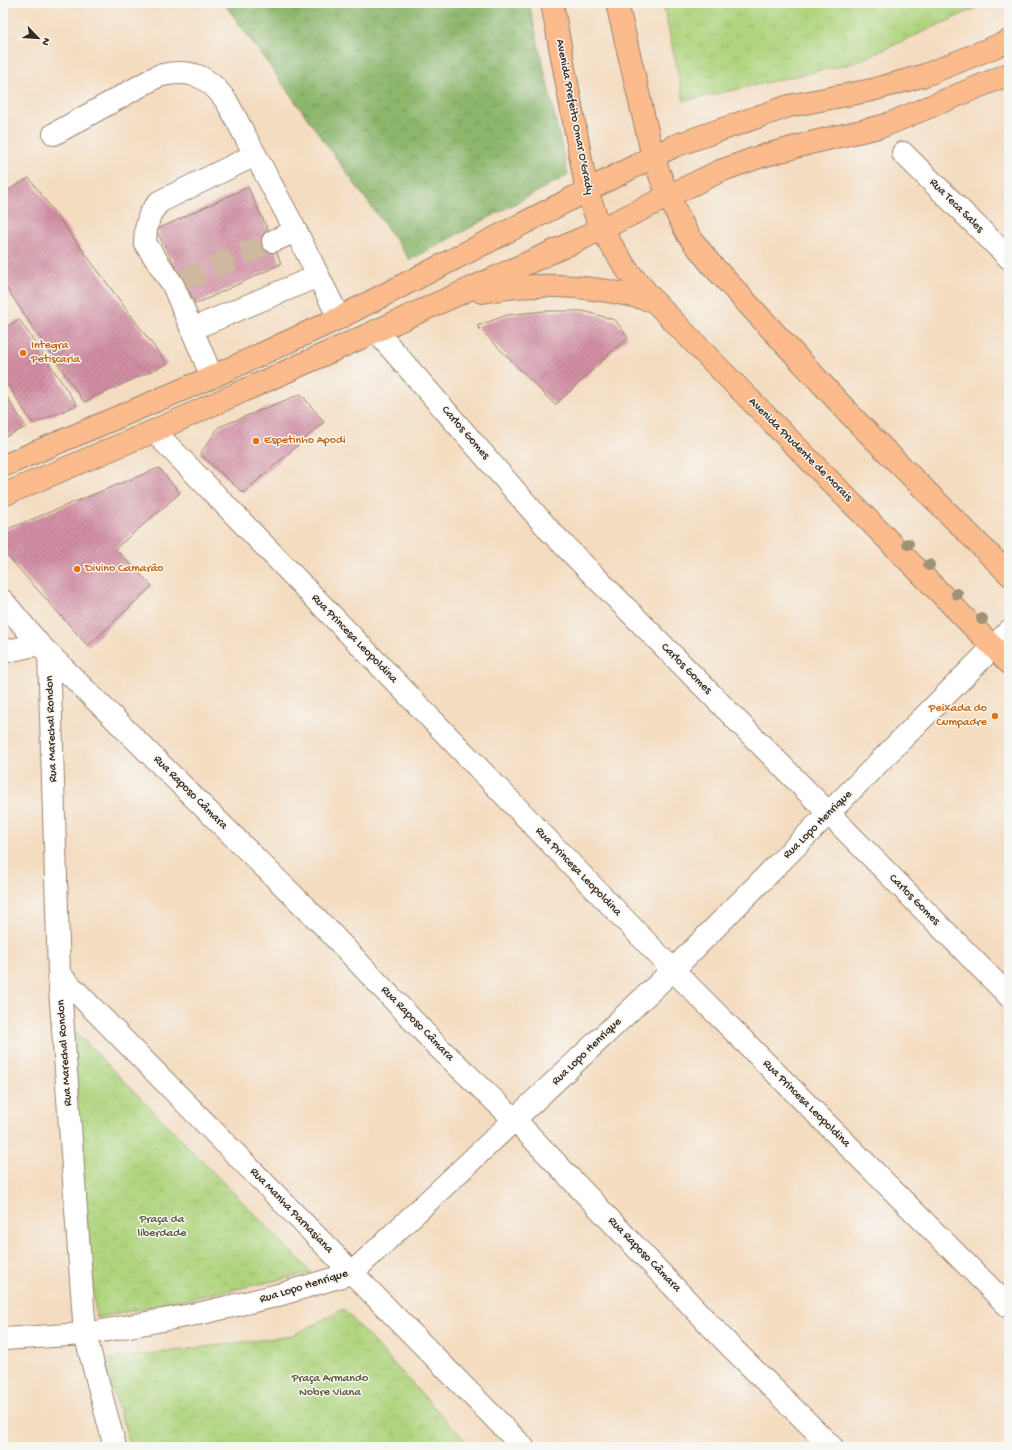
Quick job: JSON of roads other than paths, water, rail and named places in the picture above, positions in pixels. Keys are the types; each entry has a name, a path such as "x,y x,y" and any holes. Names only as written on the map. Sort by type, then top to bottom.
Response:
{"main road":[{"name":"Avenida Prefeito Omar O'Grady","path":"552,3 587,192 601,229"},
{"path":"617,3 653,157 668,196 688,235 710,263 859,424 1009,574"},
{"path":"3,466 212,377 340,318 674,146 789,106 872,90 910,80 1009,41"},
{"path":"3,495 154,431 376,331 601,229 726,169 814,142 883,126 1009,74"},
{"name":"Avenida Prudente de Morais","path":"601,229 628,271 654,301 1009,663"},
{"path":"443,300 508,287 546,285 587,287 623,293 654,301"}],"street":[{"path":"54,134 158,76 176,72 193,73 208,80 219,90 227,102 296,231 340,318"},
{"name":"Rua Teca Sales","path":"903,153 1009,258"},
{"path":"212,377 192,330 178,283 145,243 146,229 150,214 159,202 255,155"},
{"path":"273,241 296,231"},
{"path":"192,330 318,276"},
{"name":"Carlos Gomes","path":"376,331 550,530 1009,996"},
{"name":"Rua Princesa Leopoldina","path":"154,431 673,970 1009,1307"},
{"name":"Rua Raposo Câmara","path":"3,601 44,649 326,928 437,1046 515,1120 729,1345 832,1447"},
{"name":"Rua Lopo Henrique","path":"3,1339 85,1334 241,1305 352,1273 673,970 1009,631"},
{"path":"3,652 44,649"},
{"name":"Rua Marechal Rondon","path":"44,649 59,974 85,1334 115,1447"},
{"name":"Rua Manha Parnasiana","path":"59,974 523,1447"}],"tunnel":[{"path":"182,281 273,241"}],"place":[{"name":"Integra Petiscaria","path":"23,353"},
{"name":"Espetinho Apodi","path":"256,441"},
{"name":"Divino Camarão","path":"77,569"},
{"name":"Peixada do Cumpadre","path":"995,716"}],"park label":[{"name":"Praça da liberdade","path":"162,1227"},
{"name":"Praça Armando Nobre Viana","path":"330,1386"}]}
